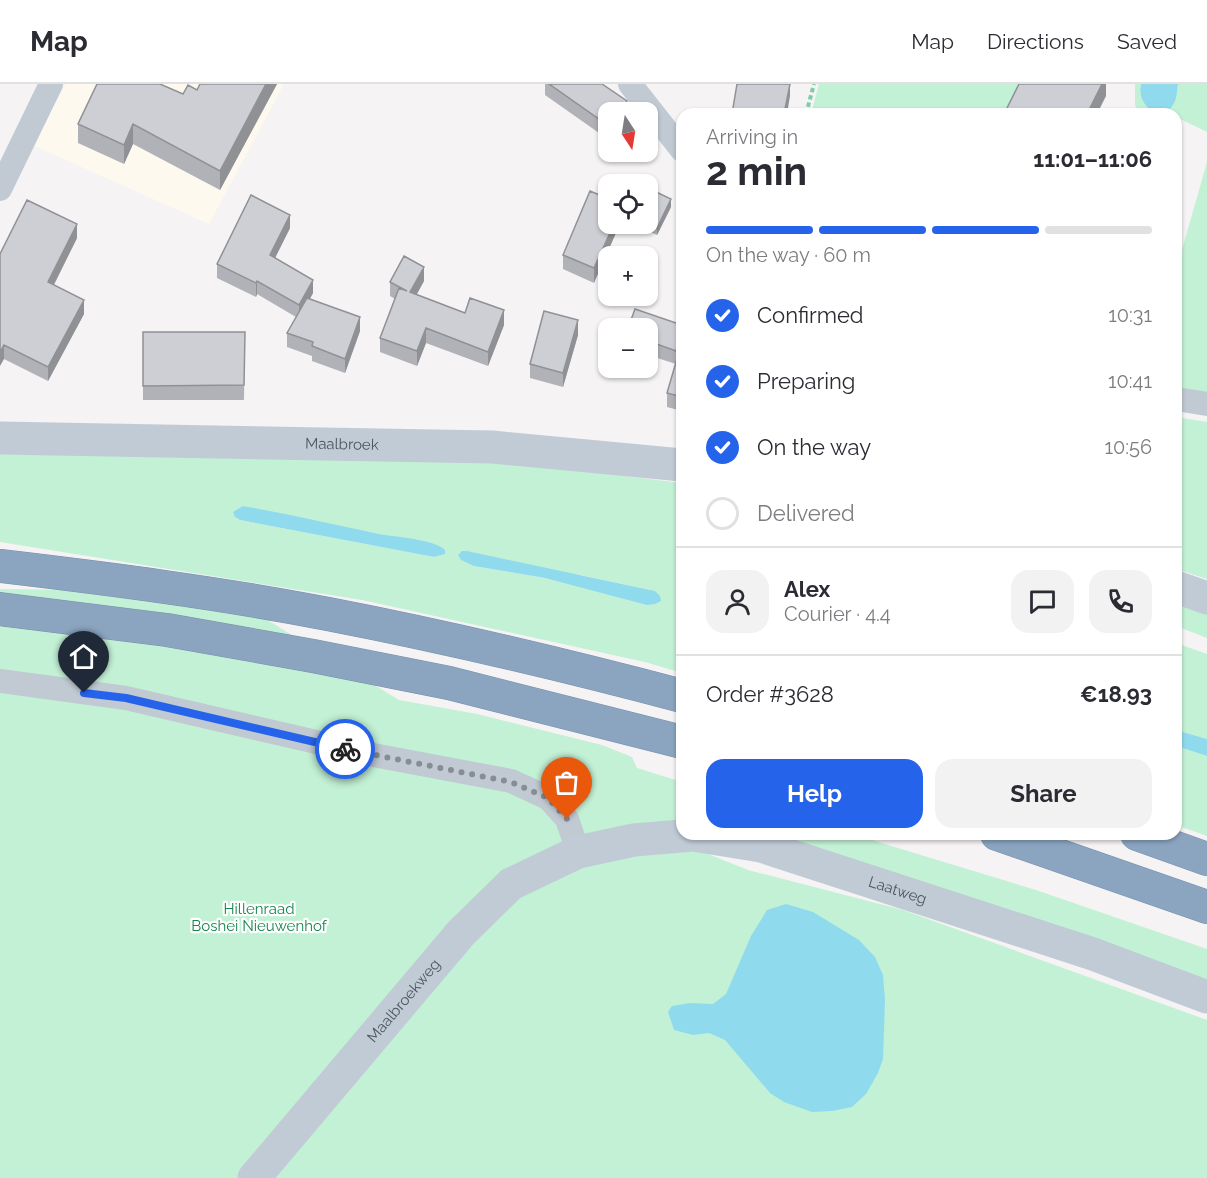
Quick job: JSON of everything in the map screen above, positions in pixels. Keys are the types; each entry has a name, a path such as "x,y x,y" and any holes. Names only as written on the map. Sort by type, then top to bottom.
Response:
{"highway":[{"path":"0,566 180,590 328,614 477,645 676,695"},
{"path":"0,609 166,630 313,656 449,683 676,740"},
{"path":"1014,840 1207,907"},
{"path":"1154,840 1207,859"}],"street":[{"path":"0,189 51,84"},
{"path":"630,84 676,142"},
{"path":"1182,400 1207,404"},
{"name":"Maalbroek","path":"0,438 492,447 676,464"},
{"path":"1182,589 1207,598"},
{"path":"0,681 126,698 368,754 511,782 548,798 567,819 578,852"},
{"name":"Laatweg","path":"578,852 634,840 676,836"},
{"name":"Laatweg","path":"724,840 761,846 1093,954 1207,997"},
{"name":"Maalbroekweg","path":"254,1178 461,933 512,884 578,852"}],"path":[{"path":"808,108 814,84"}],"shaded area":[{"path":"66,84 284,84 209,224 32,145"}],"green space":[{"path":"819,84 1028,84 1017,108 813,108"},
{"path":"1135,84 1141,84 1140,88 1177,89 1178,84 1207,84 1207,132 1182,120 1182,108 1137,108"},
{"path":"1207,162 1207,396 1182,392 1182,250"},
{"path":"1182,418 1207,422 1207,579 1182,571"},
{"path":"0,453 516,463 676,482 676,671 645,662 362,600 0,542","holes":["235,517 379,534 427,543 445,554 434,557 240,520","474,566 581,575 655,591 545,578"]},
{"name":"Hillenraad Boshei Nieuwenhof","path":"0,589 221,592 399,700 477,714 602,745 632,757 637,768 676,780 676,829 653,832 748,870 903,910 1207,1020 1207,1178 0,1178"},
{"path":"1182,599 1207,607 1207,638 1182,628"},
{"path":"1182,645 1207,654 1207,739 1182,732"},
{"path":"1182,748 1207,756 1207,836 1182,827"},
{"path":"772,840 872,840 1036,890 1207,949 1207,983"}],"water":[{"path":"1141,84 1178,84 1174,103 1170,108 1148,108 1140,92"},
{"path":"243,506 424,541 440,546 445,550 445,554 434,557 240,520 233,512"},
{"path":"462,551 655,591 661,601 647,605 545,578 474,566 461,560 458,555"},
{"path":"1182,732 1207,739 1207,756 1182,748"},
{"path":"786,904 813,912 859,940 875,957 883,975 885,1000 883,1059 866,1094 852,1107 812,1112 784,1102 770,1093 725,1040 709,1033 693,1035 674,1030 668,1012 672,1006 690,1003 713,1004 726,994 751,936 767,910"}],"building":[{"path":"97,84 160,84 183,94 188,85 197,90 200,84 266,84 220,171 133,124 124,145 78,124"},
{"path":"549,84 602,84 627,101 598,102 598,118"},
{"path":"737,84 790,84 785,108 733,108"},
{"path":"1019,84 1102,84 1090,108 1007,108"},
{"path":"590,191 598,194 598,234 609,234 604,246 598,246 598,259 594,268 563,255"},
{"path":"658,193 671,199 658,226"},
{"path":"251,195 290,215 270,255 313,280 299,305 257,281 256,283 217,264"},
{"path":"27,200 77,224 48,282 84,300 48,367 4,345 0,352 0,254"},
{"path":"404,256 424,267 410,292 465,313 470,298 504,310 488,352 426,328 417,351 380,338 399,288 407,291 390,282"},
{"path":"307,298 360,317 345,359 312,346 313,342 287,333"},
{"path":"635,309 676,323 676,351 658,345 658,318 632,318"},
{"path":"544,311 578,320 563,373 530,364"},
{"path":"143,332 245,332 244,385 143,386"},
{"path":"676,362 676,395 667,393"}],"way so far":[{"path":"345,749 511,782 548,798 567,819"}],"route":[{"path":"84,693 126,698 345,749"}]}
